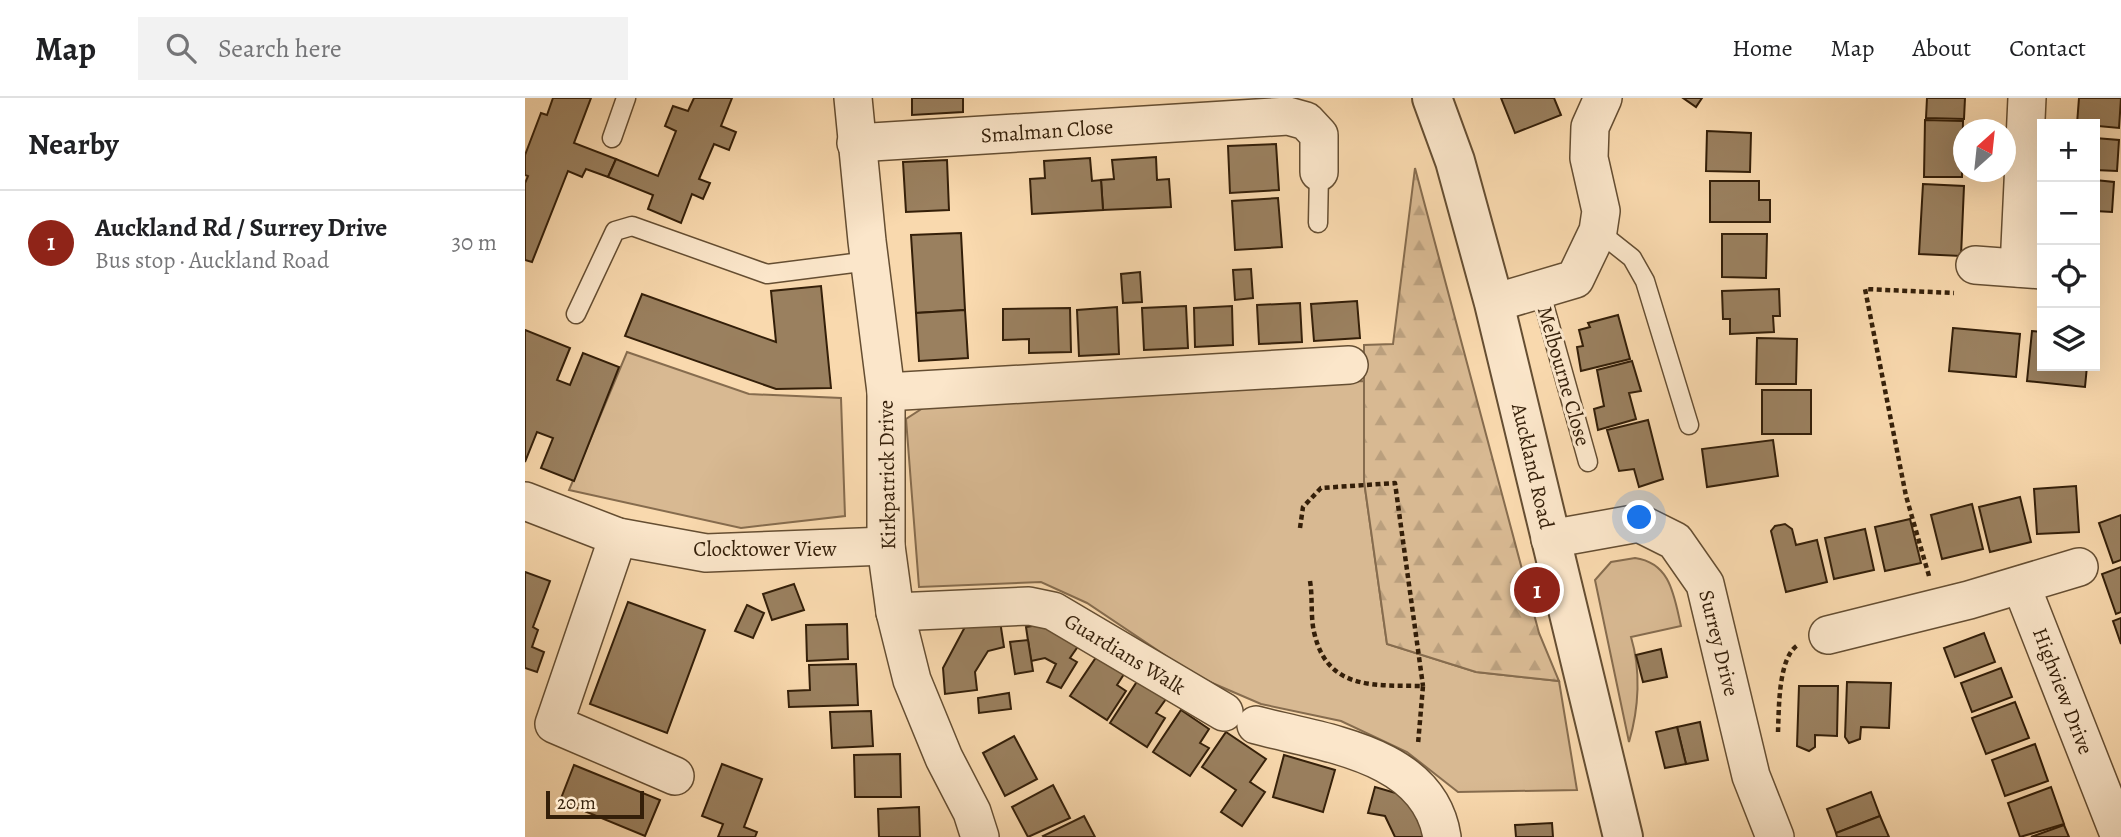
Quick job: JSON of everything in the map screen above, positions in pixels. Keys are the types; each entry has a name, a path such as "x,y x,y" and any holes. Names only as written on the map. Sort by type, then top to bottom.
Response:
{"street":[{"name":"Kirkpatrick Drive","path":"853,98 869,261 886,392 886,546 895,612 912,680 944,758 972,812 980,837"},
{"name":"Auckland Road","path":"1432,98 1455,161 1494,303 1550,539 1604,749 1623,837"},
{"name":"Melbourne Close","path":"1494,303 1575,279 1598,231 1601,211 1589,158 1590,127 1603,98"},
{"path":"1975,265 2030,269 2027,98"},
{"name":"Smalman Close","path":"856,143 1288,116 1306,121 1319,135 1319,172"},
{"path":"886,392 1349,365"},
{"name":"Clocktower View","path":"525,501 618,537 706,553 886,546"},
{"name":"Surrey Drive","path":"1550,539 1639,523 1675,541 1706,583 1751,776 1775,837"},
{"path":"618,537 554,724 675,776"},
{"path":"1828,635 2079,568"},
{"name":"Highview Drive","path":"2021,585 2120,837"},
{"name":"Guardians Walk","path":"895,612 1029,606 1053,611 1240,719 1364,755 1394,767 1416,784 1438,820 1443,837"}],"lane":[{"path":"612,138 626,98"},
{"path":"1318,223 1319,172"},
{"path":"576,314 615,231 632,226 767,274 869,261"},
{"path":"1598,231 1632,258 1644,281 1689,425"},
{"name":"Melbourne Close","path":"1540,290 1588,462"}],"path":[{"path":"1937,607 1906,496 1865,289 1974,295 1975,265"},
{"path":"1300,528 1303,507 1321,488 1395,483 1423,686 1416,784"},
{"path":"1310,581 1315,636 1328,666 1351,680 1370,685 1423,686"},
{"path":"1751,776 1777,767 1782,677 1791,649 1805,640 1828,635"}],"green space":[{"path":"1415,168 1539,633 1559,681 1476,672 1387,644 1364,481 1364,345 1393,344"},
{"path":"627,352 749,394 841,398 845,516 741,528 569,490"},
{"path":"1364,381 1364,481 1387,644 1476,672 1559,681 1577,790 1458,792 1407,752 1341,721 1261,704 1196,676 1087,603 1041,582 919,587 906,419 923,408"},
{"path":"1635,558 1647,561 1664,574 1673,593 1681,626 1631,637 1637,689 1629,742 1595,580 1611,562"}],"building":[{"path":"553,98 591,98 574,143 616,159 608,177 586,169 582,177 568,171 532,262 525,260 525,183 528,176 525,175 525,155 541,113 547,115"},
{"path":"694,98 732,98 721,126 736,132 729,150 714,144 699,179 710,183 703,199 692,194 681,223 648,209 653,195 608,177 616,159 658,176 676,131 665,126 673,106 688,111"},
{"path":"912,98 963,98 963,112 912,115"},
{"path":"1501,98 1554,98 1561,115 1515,133"},
{"path":"1683,98 1702,98 1696,107"},
{"path":"1927,98 1965,98 1964,119 1926,118"},
{"path":"2079,98 2121,98 2119,128 2100,126 2100,119 2077,119"},
{"path":"1925,120 1953,121 1953,177 1924,177"},
{"path":"1707,131 1751,133 1750,172 1706,171"},
{"path":"2100,138 2119,140 2117,171 2100,170"},
{"path":"1276,144 1279,190 1230,193 1228,146"},
{"path":"1156,157 1157,180 1169,179 1171,207 1103,210 1101,180 1114,179 1112,160"},
{"path":"1090,158 1092,181 1101,180 1103,210 1032,214 1030,179 1045,178 1044,161"},
{"path":"947,160 949,210 906,212 903,162"},
{"path":"1710,181 1759,181 1759,200 1770,200 1770,222 1710,222"},
{"path":"2100,181 2114,182 2112,212 2100,211"},
{"path":"1923,184 1964,186 1961,256 1919,254"},
{"path":"1278,198 1282,247 1235,250 1232,201"},
{"path":"961,233 965,310 916,313 911,235"},
{"path":"1722,234 1767,234 1766,278 1722,277"},
{"path":"1251,269 1253,298 1235,300 1233,270"},
{"path":"1140,272 1142,302 1123,303 1121,274"},
{"path":"821,286 831,388 776,389 625,336 642,294 776,342 771,291"},
{"path":"1779,289 1780,316 1773,316 1774,332 1730,334 1730,319 1723,319 1722,291"},
{"path":"1357,301 1360,338 1314,341 1311,304"},
{"path":"1300,303 1302,342 1259,344 1257,305"},
{"path":"1186,306 1188,348 1144,350 1142,308"},
{"path":"1232,306 1233,345 1195,347 1194,308"},
{"path":"1117,307 1119,354 1079,356 1077,310"},
{"path":"1070,308 1071,352 1029,353 1029,339 1003,340 1003,309"},
{"path":"965,310 968,358 919,361 916,313"},
{"path":"1618,315 1630,359 1581,371 1577,347 1583,346 1579,330 1590,327 1588,323"},
{"path":"1953,328 2020,334 2016,377 1949,371"},
{"path":"525,330 570,348 557,380 570,385 583,353 619,367 574,481 541,468 553,438 537,432 525,462"},
{"path":"2032,331 2037,332 2037,371 2087,371 2085,387 2027,381"},
{"path":"1757,338 1797,339 1796,384 1756,384"},
{"path":"1632,361 1641,391 1629,393 1636,419 1598,430 1594,409 1604,406 1597,370"},
{"path":"1762,390 1811,390 1811,434 1762,434"},
{"path":"1648,420 1663,479 1639,487 1634,469 1619,471 1607,430"},
{"path":"1773,440 1778,476 1707,487 1702,449"},
{"path":"2076,486 2079,532 2037,534 2034,489"},
{"path":"2020,497 2031,542 1990,552 1979,507"},
{"path":"1972,504 1983,549 1942,559 1931,515"},
{"path":"2121,515 2121,560 2113,563 2099,523"},
{"path":"1910,519 1921,563 1885,571 1875,527"},
{"path":"1785,524 1792,529 1796,545 1817,540 1827,582 1786,592 1771,531 1775,526"},
{"path":"1865,529 1874,570 1834,579 1825,538"},
{"path":"2121,567 2121,612 2116,614 2102,574"},
{"path":"525,572 550,581 533,627 538,630 532,647 544,652 537,672 525,668"},
{"path":"794,584 804,610 772,620 763,594"},
{"path":"628,602 705,630 667,733 590,704"},
{"path":"747,605 764,613 753,638 735,631"},
{"path":"2121,618 2121,644 2113,621"},
{"path":"1000,621 1004,647 988,651 975,672 977,690 945,694 943,668 966,625"},
{"path":"1050,623 1081,642 1070,658 1077,662 1061,688 1047,682 1056,664 1045,658 1031,661 1026,627"},
{"path":"847,624 848,659 807,661 806,625"},
{"path":"1984,633 1995,662 1955,677 1944,648"},
{"path":"1028,640 1033,671 1015,674 1010,642"},
{"path":"1661,649 1667,677 1643,682 1636,655"},
{"path":"1099,653 1126,671 1117,685 1126,691 1107,720 1070,696"},
{"path":"856,664 858,705 789,707 788,691 810,690 809,665"},
{"path":"2001,668 2012,697 1972,712 1961,683"},
{"path":"1138,680 1166,699 1156,713 1165,718 1147,747 1110,723"},
{"path":"1847,682 1891,683 1889,728 1861,727 1860,739 1849,743 1845,737"},
{"path":"1799,686 1838,686 1837,736 1815,735 1815,747 1809,751 1797,746"},
{"path":"1009,693 1011,709 979,713 978,698"},
{"path":"2015,702 2029,738 1986,754 1972,718"},
{"path":"1181,710 1209,729 1200,743 1209,748 1190,776 1153,752"},
{"path":"871,711 873,746 832,748 830,712"},
{"path":"1700,722 1708,760 1686,764 1677,727"},
{"path":"1677,727 1686,764 1665,768 1656,732"},
{"path":"1226,732 1266,759 1250,782 1265,792 1242,826 1221,812 1236,790 1202,767"},
{"path":"1014,736 1037,779 1005,796 983,753"},
{"path":"2035,744 2048,781 2005,796 1992,760"},
{"path":"900,754 901,797 855,797 854,755"},
{"path":"1284,755 1335,770 1323,812 1273,797"},
{"path":"722,764 762,779 744,827 757,832 755,837 718,837 723,824 702,816"},
{"path":"574,765 660,800 645,836 560,801"},
{"path":"1053,785 1070,818 1028,837 1012,807"},
{"path":"1375,787 1406,796 1426,837 1395,837 1385,816 1368,813"},
{"path":"2051,787 2064,824 2020,837 2008,803"},
{"path":"1871,792 1880,816 1836,833 1827,809"},
{"path":"919,807 920,837 879,837 878,809"},
{"path":"1084,816 1095,837 1043,836"},
{"path":"1880,816 1889,837 1837,837 1836,833"},
{"path":"1552,823 1553,837 1516,837 1515,825"},
{"path":"2064,825 2069,837 2031,837"}],"place":[{"name":"Auckland Rd / Surrey Drive","path":"1537,590"}]}
